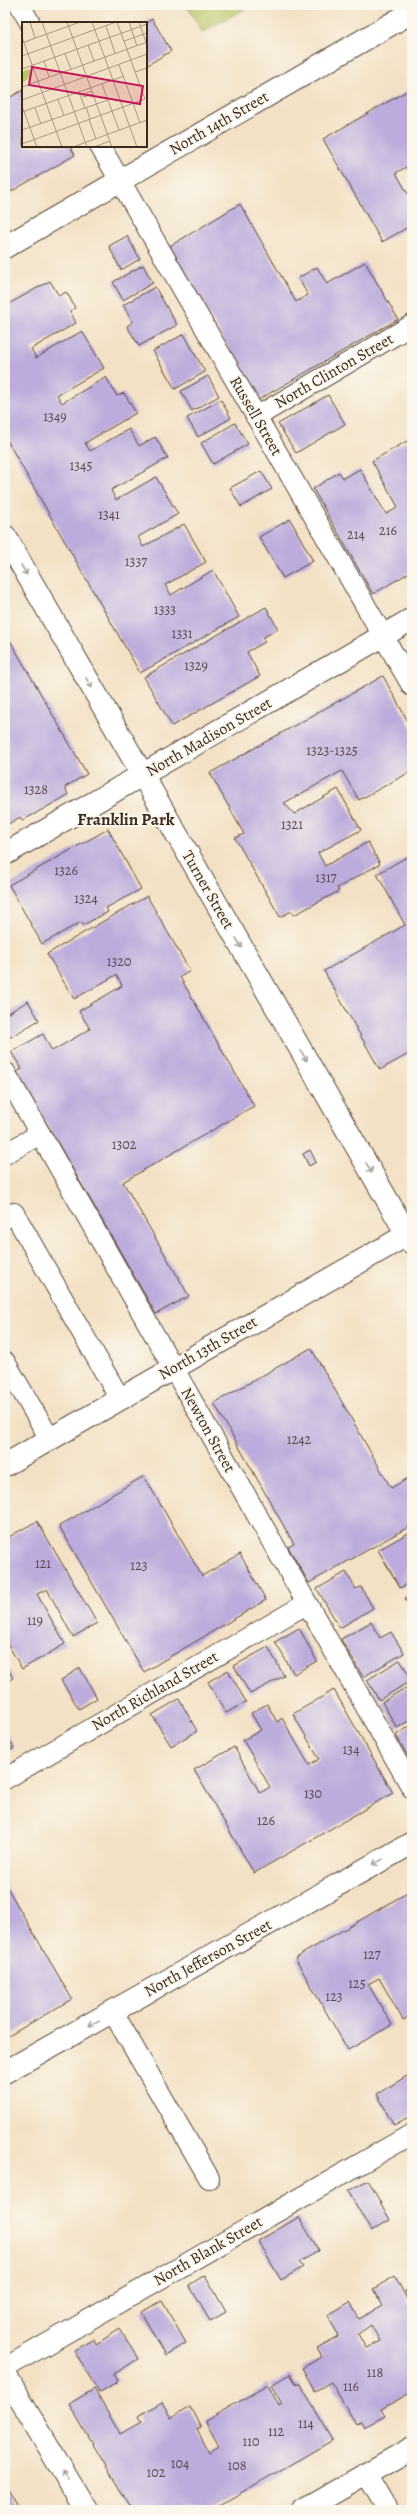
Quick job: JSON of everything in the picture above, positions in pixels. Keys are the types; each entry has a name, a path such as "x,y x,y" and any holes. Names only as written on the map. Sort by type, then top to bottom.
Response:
{"street":[{"name":"North 14th Street","path":"5,247 412,12"},
{"name":"Turner Street","path":"5,536 410,1237"},
{"name":"North Madison Street","path":"5,854 143,776 412,619"},
{"name":"North 13th Street","path":"5,1465 173,1369 410,1237"},
{"name":"North Jefferson Street","path":"5,2072 412,1843"},
{"path":"5,2374 86,2510"},
{"path":"303,2510 412,2448"}],"lane":[{"path":"20,5 29,22"},
{"name":"Russell Street","path":"101,147 412,686"},
{"name":"North Clinton Street","path":"256,417 412,325"},
{"name":"Newton Street","path":"5,1072 306,1604 412,1788"},
{"path":"5,1154 40,1134"},
{"path":"5,1218 14,1213 120,1399"},
{"path":"5,1362 50,1439"},
{"name":"North Richland Street","path":"5,1779 306,1604"},
{"path":"113,2012 209,2178"},
{"name":"North Blank Street","path":"5,2368 412,2134"},
{"path":"366,2474 387,2510"}],"green space":[{"path":"187,5 252,5 202,32"}],"building":[{"path":"152,19 171,51 147,65 147,22"},
{"path":"412,88 412,177 406,167 396,173 412,201 412,225 382,242 323,139"},
{"path":"22,91 22,147 71,147 75,155 5,195 5,100"},
{"path":"240,204 296,302 308,295 298,278 317,267 327,284 365,262 398,319 258,400 170,246"},
{"path":"127,236 140,259 121,270 109,246"},
{"path":"143,265 153,283 123,300 113,282"},
{"path":"50,281 59,296 66,292 70,298 75,308 70,311 76,323 31,349 36,358 82,331 104,368 57,395 62,403 106,377 117,396 124,393 136,413 85,443 90,451 129,429 139,446 155,437 168,458 111,490 116,500 156,477 178,514 138,537 143,547 184,524 206,562 165,585 171,595 213,570 239,617 140,673 5,437 5,306"},
{"path":"155,287 177,325 139,346 127,326 133,322 123,305"},
{"path":"184,334 205,372 175,389 153,351"},
{"path":"208,376 219,396 192,411 181,391"},
{"path":"328,395 345,424 296,453 278,424"},
{"path":"221,400 231,418 198,437 187,418"},
{"path":"235,423 248,444 213,464 201,443"},
{"path":"407,441 412,449 412,571 373,594 313,489 339,472 343,478 360,469 386,514 392,511 398,507 372,461"},
{"path":"261,471 272,489 241,507 230,488"},
{"path":"290,519 313,561 283,578 259,537"},
{"path":"266,607 278,629 262,638 265,642 247,652 260,676 172,726 144,677"},
{"path":"5,632 87,774 65,787 68,795 22,821 20,817 5,826"},
{"path":"383,676 412,729 412,771 359,800 342,771 284,803 294,814 338,789 361,830 318,853 325,866 368,842 380,864 337,888 339,891 294,915 292,911 280,917 235,838 244,834 210,773"},
{"path":"108,829 141,889 106,908 108,912 83,925 81,922 42,944 9,885"},
{"path":"412,854 412,1052 380,1070 324,971 405,925 377,874"},
{"path":"147,896 190,971 180,977 254,1106 123,1182 189,1296 156,1314 17,1072 22,1069 11,1052 43,1034 52,1051 90,1029 79,1011 122,986 119,979 116,975 74,999 47,954"},
{"path":"28,1001 39,1020 9,1038 5,1032 5,1015"},
{"path":"310,1150 316,1162 309,1166 303,1154"},
{"path":"311,1348 391,1488 412,1476 412,1525 309,1583 288,1547 294,1544 214,1403"},
{"path":"144,1476 202,1576 240,1554 266,1600 144,1672 59,1526"},
{"path":"37,1521 97,1623 73,1637 47,1589 37,1594 65,1644 22,1669 5,1639 5,1539"},
{"path":"412,1531 412,1582 400,1588 378,1550"},
{"path":"346,1572 356,1589 361,1587 373,1608 340,1628 317,1589"},
{"path":"412,1594 412,1610 405,1598"},
{"path":"371,1622 380,1638 391,1632 404,1653 363,1677 341,1639"},
{"path":"299,1628 317,1661 294,1674 275,1642"},
{"path":"268,1647 284,1676 250,1694 234,1666"},
{"path":"400,1660 412,1680 379,1700 367,1680"},
{"path":"5,1664 13,1678 5,1683"},
{"path":"80,1668 97,1698 79,1709 61,1680"},
{"path":"228,1670 246,1702 226,1713 208,1682"},
{"path":"412,1684 412,1719 397,1728 382,1702"},
{"path":"334,1690 393,1793 254,1873 194,1770 234,1747 260,1793 270,1787 243,1740 261,1730 251,1713 267,1704 277,1722 282,1718 309,1765 319,1759 293,1714"},
{"path":"179,1699 197,1731 171,1746 152,1715"},
{"path":"412,1725 412,1764 396,1735"},
{"path":"5,1731 14,1748 5,1753"},
{"path":"5,1884 72,1999 5,2038"},
{"path":"412,1890 412,2015 403,2020 379,1978 368,1984 392,2025 348,2050 295,1958"},
{"path":"412,2073 412,2115 394,2125 377,2094"},
{"path":"368,2180 390,2220 371,2231 348,2191"},
{"path":"299,2217 319,2251 299,2262 303,2267 281,2280 258,2241"},
{"path":"205,2275 226,2312 210,2321 189,2285"},
{"path":"395,2276 412,2309 412,2392 381,2409 385,2416 364,2427 361,2421 356,2424 331,2382 315,2391 302,2368 322,2357 317,2349 339,2337 328,2315 350,2302 359,2319 383,2306 373,2289","holes":["371,2325 380,2341 366,2348 358,2334"]},
{"path":"412,2287 412,2303 405,2291"},
{"path":"162,2301 186,2343 165,2355 141,2312"},
{"path":"120,2329 138,2359 114,2374 118,2381 99,2393 74,2350 94,2339 96,2344"},
{"path":"290,2374 297,2385 299,2383 333,2440 211,2510 132,2510 69,2404 94,2389 120,2434 141,2422 138,2416 162,2402 171,2418 190,2407 201,2428 197,2430 209,2452 219,2446 205,2421 268,2385 279,2406 282,2404 271,2385"},
{"path":"5,2486 19,2510 5,2510"}],"district":[{"name":"Franklin Park","path":"126,819"}]}
